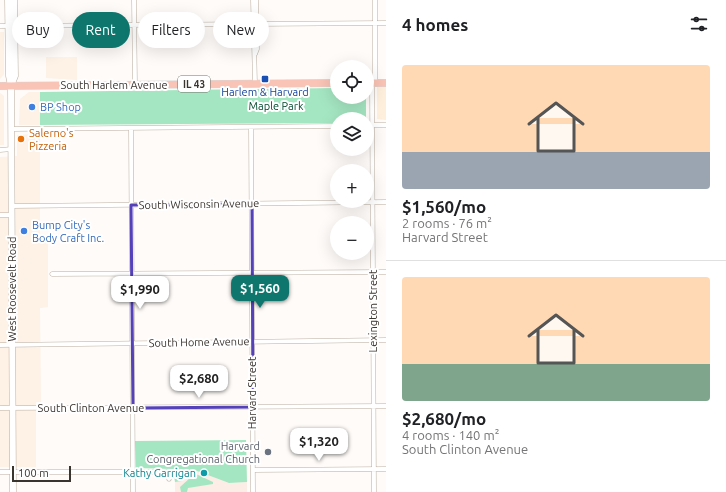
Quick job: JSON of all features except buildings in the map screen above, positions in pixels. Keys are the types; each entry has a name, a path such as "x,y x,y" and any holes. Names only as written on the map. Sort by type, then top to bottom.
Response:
{"main road":[{"path":"8,0 11,26"},
{"path":"11,26 14,0"},
{"name":"West Roosevelt Road","path":"11,26 9,76 11,86 12,129 13,492"},
{"name":"South Harlem Avenue","path":"11,86 330,83"},
{"path":"374,83 386,83"},
{"name":"IL 43","path":"0,86 11,86"}],"street":[{"path":"134,0 135,85"},
{"path":"253,0 254,12"},
{"path":"256,0 256,12"},
{"name":"Lexington Street","path":"373,60 375,23 374,0"},
{"path":"269,24 386,23"},
{"path":"0,26 213,24"},
{"path":"255,84 254,54 257,48"},
{"path":"374,125 386,125"},
{"path":"12,129 330,126"},
{"name":"Harvard Street","path":"251,127 253,492"},
{"path":"131,128 133,492"},
{"path":"0,150 12,150"},
{"name":"South Wisconsin Avenue","path":"374,203 386,202"},
{"name":"South Wisconsin Avenue","path":"12,206 330,203"},
{"name":"Lexington Street","path":"372,208 374,492"},
{"path":"0,215 12,215"},
{"path":"52,274 386,272"},
{"name":"South Home Avenue","path":"0,345 386,340"},
{"name":"South Clinton Avenue","path":"0,408 386,406"},
{"path":"253,470 386,469"},
{"path":"0,472 169,472 169,479"}],"highlighted area":[{"path":"252,204 253,407 133,408 131,205"}],"shaded area":[{"path":"0,32 4,32 4,74 0,79"},
{"path":"46,57 77,57 77,80 46,78"},
{"path":"377,87 386,87 386,120 377,119"},
{"path":"29,92 40,92 40,125 19,125 20,99"},
{"path":"0,93 4,96 4,145 0,145"},
{"path":"40,134 40,241 48,242 48,307 40,308 41,402 36,402 36,467 0,467 0,157 17,156 17,135"},
{"path":"197,471 229,483 247,482 247,492 175,492 175,482 181,481 182,478 191,477"}],"green space":[{"name":"Maple Park","path":"330,88 330,104 366,104 366,112 330,112 330,123 40,125 40,92"},
{"path":"246,440 247,482 229,483 197,471 192,476 196,474 213,482 213,484 188,488 187,492 181,492 180,487 191,477 183,478 182,481 175,482 173,469 136,468 135,441"}],"place":[{"name":"Harlem & Harvard","path":"265,79"},
{"name":"BP Shop","path":"32,107"},
{"name":"Salerno's Pizzeria","path":"21,139"},
{"name":"Bump City's Body Craft Inc.","path":"24,231"},
{"name":"Harvard Congregational Church","path":"268,452"},
{"name":"Kathy Garrigan","path":"204,473"}]}
